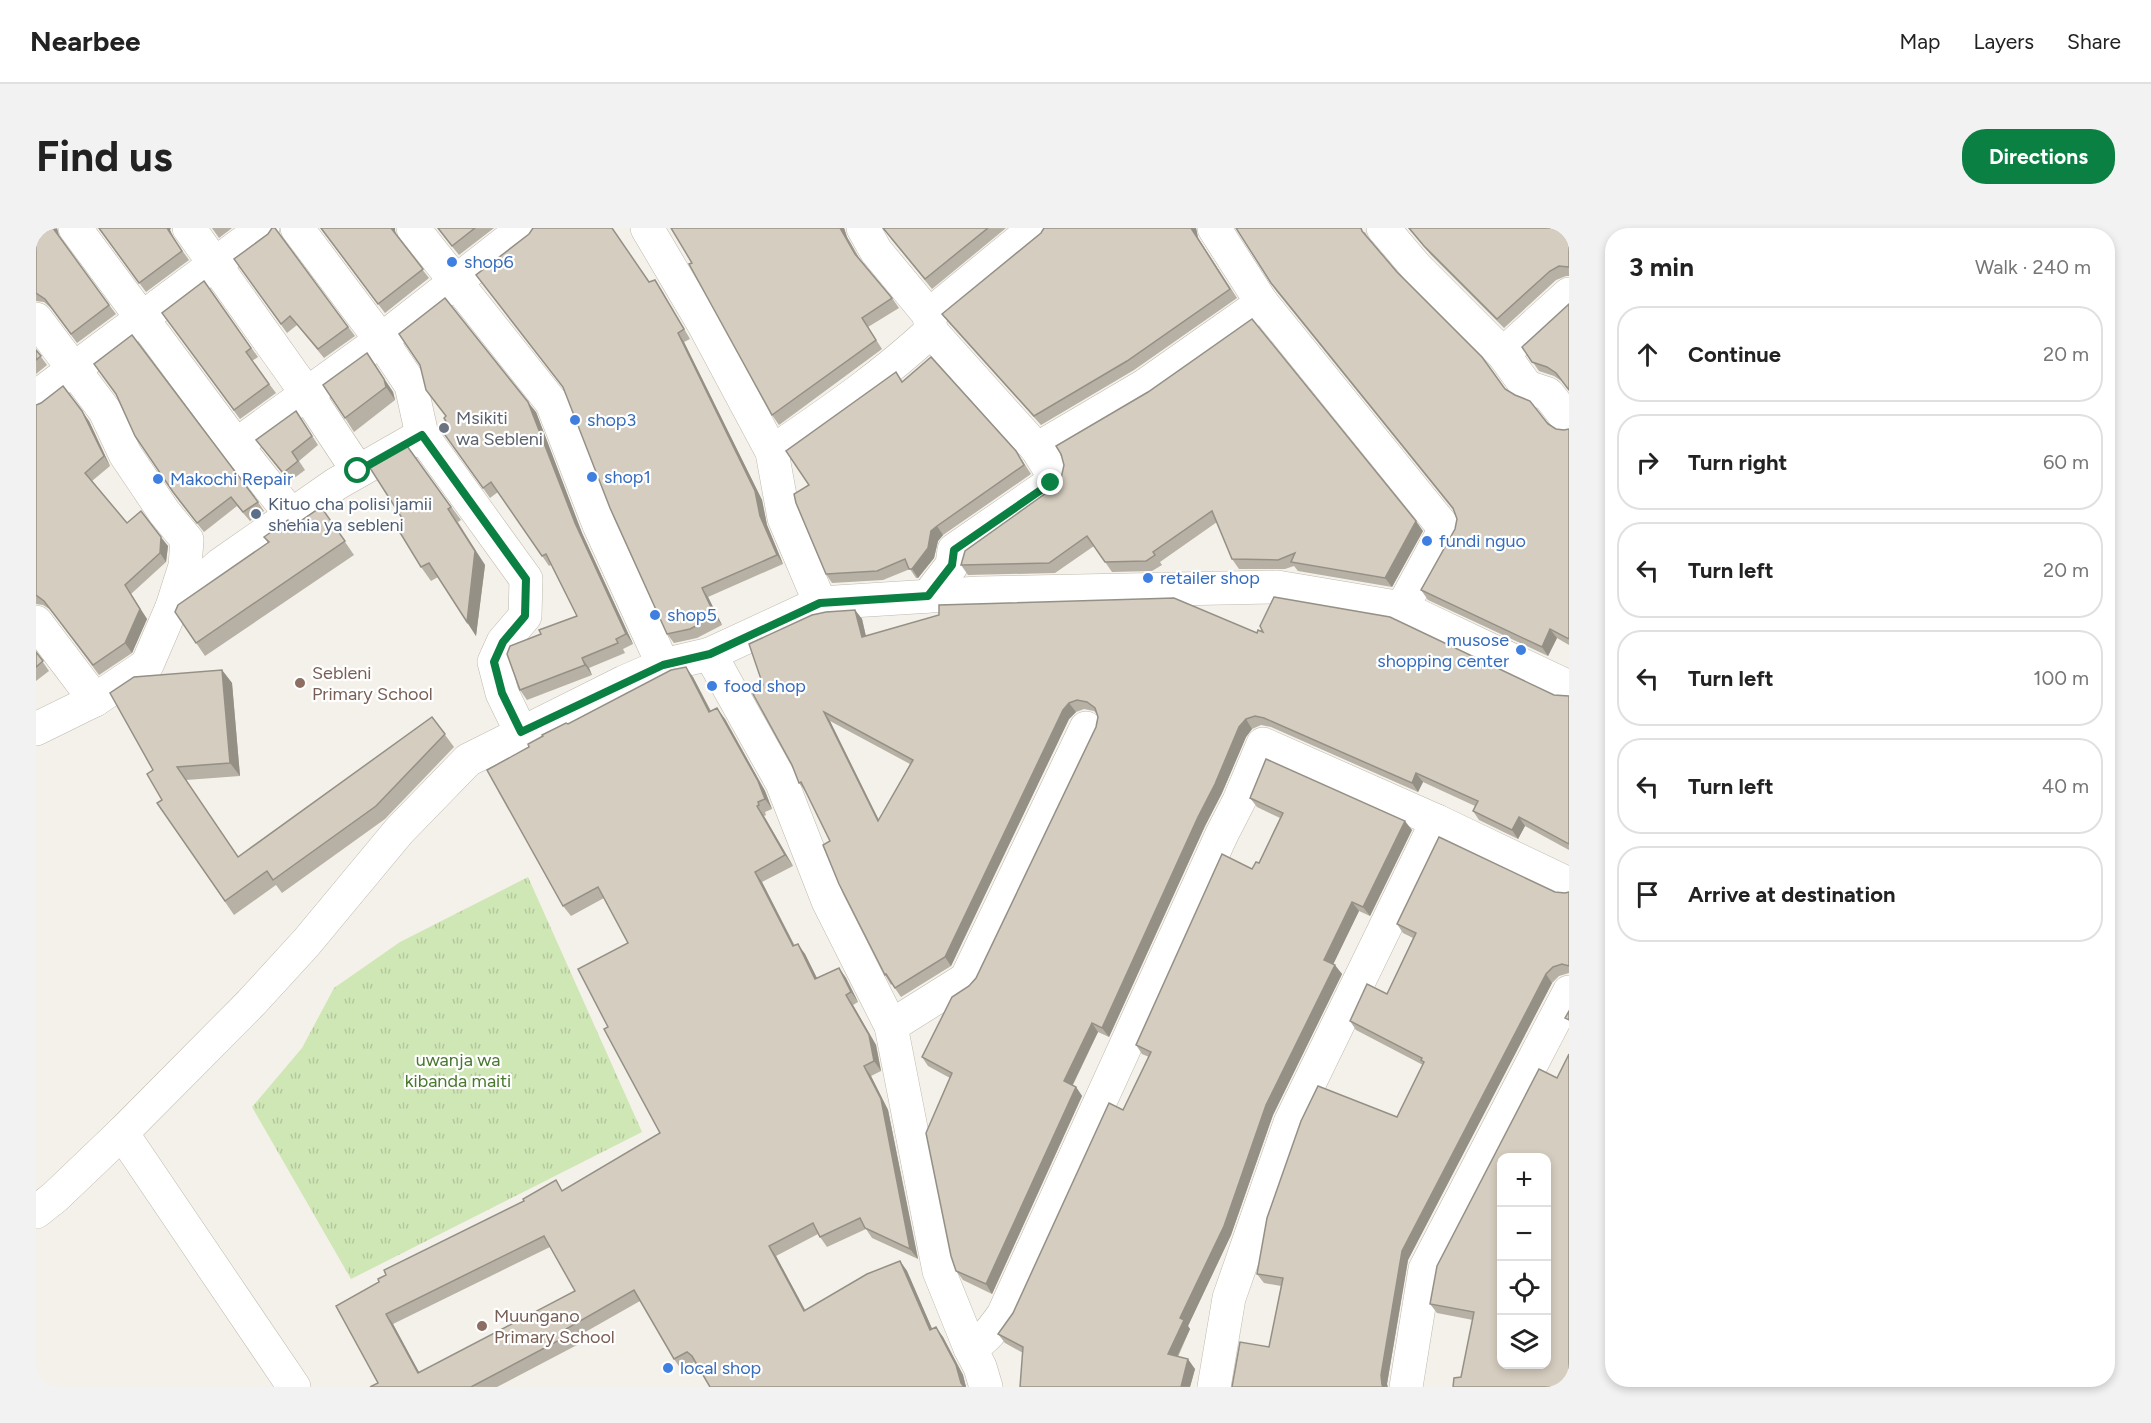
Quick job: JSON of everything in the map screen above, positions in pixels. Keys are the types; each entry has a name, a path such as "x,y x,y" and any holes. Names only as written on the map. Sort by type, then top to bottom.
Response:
{"street":[{"path":"75,228 236,445 292,516"},
{"path":"189,228 307,394 358,471"},
{"path":"36,397 263,228"},
{"path":"297,228 381,340 411,385 422,435 526,579 525,616 503,642 494,662 502,693 521,732"},
{"path":"413,228 552,403 599,525 663,665"},
{"path":"236,445 381,340 524,228"},
{"path":"647,228 703,323 772,452 784,518 820,603"},
{"path":"863,228 876,251 930,323 1037,449 1052,473 1051,483 954,550 952,565 928,596"},
{"path":"772,452 848,400 908,354 930,323 1035,228"},
{"path":"1214,228 1262,303 1445,529 1402,608"},
{"path":"1383,228 1417,268 1503,354 1527,387 1548,394 1569,421"},
{"path":"1503,354 1569,294"},
{"path":"1037,449 1144,386 1262,303"},
{"path":"36,319 105,411 125,454 164,512 187,540 185,566 172,607 147,665 95,700 36,729"},
{"path":"172,607 221,564 336,484 422,435"},
{"path":"36,1212 55,1197 122,1133 251,1003 306,944 399,831 468,760 521,732 663,665 710,654 820,603 979,593 1277,587 1402,608 1569,687"},
{"path":"36,622 95,700"},
{"path":"710,654 782,783 828,901 891,1026 939,1271 980,1367 986,1387"},
{"path":"891,1026 966,979 1086,728"},
{"path":"970,1348 991,1333 1003,1315 1263,744 1437,821 1569,884"},
{"path":"1214,1387 1228,1298 1290,1123 1437,821"},
{"path":"1406,1387 1425,1269 1569,992"},
{"path":"122,1133 294,1387"}],"green space":[{"name":"uwanja wa kibanda maiti","path":"528,877 642,1132 351,1279 252,1107 302,1048 334,988 400,942"}],"building":[{"path":"36,228 53,228 109,305 71,334 45,299 36,293"},
{"path":"99,228 167,228 182,251 139,283"},
{"path":"272,228 275,228 348,327 318,349 290,316 281,324 234,259 268,234"},
{"path":"321,228 391,228 423,269 378,304"},
{"path":"438,228 475,228 452,246"},
{"path":"533,228 612,228 649,282 655,280 684,329 678,333 755,491 760,516 777,555 702,588 715,616 690,629 667,634 610,508 563,387 476,275 529,234"},
{"path":"671,228 840,228 855,254 892,298 862,318 876,340 772,415 689,264 692,263"},
{"path":"883,228 988,228 925,279"},
{"path":"1044,228 1191,228 1230,289 1127,361 1034,416 942,314 1041,233"},
{"path":"1236,228 1361,228 1397,272 1482,357 1505,389 1530,401 1548,424 1556,429 1569,429 1569,639 1550,629 1542,647 1421,590 1455,529 1457,519 1453,508 1271,283"},
{"path":"1409,228 1569,228 1569,267 1559,266 1550,271 1497,319"},
{"path":"204,281 251,348 246,352 269,384 234,410 162,313"},
{"path":"445,298 528,402 575,523 626,634 616,639 618,643 582,658 585,665 520,690 507,654 510,646 541,634 539,630 577,616 546,554 542,556 491,482 483,488 440,428 447,423 444,418 446,416 426,390 420,365 399,334"},
{"path":"1569,304 1569,390 1556,373 1532,362 1522,347"},
{"path":"1252,319 1416,521 1385,578 1291,562 1295,553 1278,560 1232,559 1212,511 1153,552 1155,555 1146,561 1105,562 1087,536 1049,563 961,565 965,551 1060,483 1064,465 1056,446 1148,392"},
{"path":"132,335 258,502 243,512 231,497 197,523 173,492 135,436 116,394 94,364"},
{"path":"36,350 41,356 36,360"},
{"path":"367,353 384,379 386,387 345,418 323,385"},
{"path":"931,357 1016,451 1024,465 931,531 928,548 912,569 909,569 905,559 877,571 826,574 794,494 809,485 786,451 896,372 902,382"},
{"path":"63,386 82,411 104,456 85,473 127,523 141,511 161,537 160,553 125,585 140,609 125,643 93,665 44,601 36,595 36,405"},
{"path":"296,411 312,436 292,452 298,461 283,473 256,440"},
{"path":"407,446 451,507 448,509 475,551 467,622 429,563 421,567 396,526 404,521 370,468"},
{"path":"321,507 345,541 196,643 175,612 178,605 269,542 264,537 288,520 293,526"},
{"path":"1274,597 1390,617 1554,695 1569,696 1569,844 1519,817 1512,830 1473,811 1478,801 1416,773 1412,783 1264,718 1255,716 1246,719 1239,727 1102,1028 1092,1023 1064,1081 1076,1087 986,1284 956,1271 926,1133 952,1073 922,1057 952,997 969,986 976,978 1096,727 1098,717 1095,708 1087,702 1077,700 1069,703 1063,710 945,957 895,988 885,975 839,884 823,845 830,841 753,694 756,693 755,689 763,685 749,644 812,615 855,610 862,637 939,615 939,605 1174,598 1257,633 1258,630 1263,632 1260,626","holes":["824,712 913,760 878,821"]},
{"path":"36,652 43,661 36,667"},
{"path":"686,667 709,712 717,708 758,781 765,799 758,802 757,806 785,855 755,872 793,946 798,944 815,979 839,968 851,992 846,995 869,1035 874,1061 864,1066 881,1099 910,1249 865,1228 860,1218 820,1237 813,1223 769,1246 804,1311 867,1274 900,1261 930,1330 936,1327 956,1365 964,1387 710,1387 692,1356 687,1352 674,1359 634,1290 566,1329 569,1335 471,1387 370,1387 378,1383 336,1306 379,1282 378,1279 386,1275 384,1270 524,1201 523,1199 556,1180 562,1191 660,1133 604,1029 608,1027 578,969 628,943 598,887 563,906 487,770 529,747 528,744 542,735 568,724 671,670","holes":["544,1236 575,1291 418,1373 386,1314"]},
{"path":"222,670 230,763 177,767 238,857 432,717 445,734 376,806 273,880 267,871 225,901 157,803 162,800 147,774 153,770 110,693 134,677"},
{"path":"1266,759 1405,821 1363,907 1352,902 1324,960 1335,965 1266,1105 1224,1226 1180,1318 1184,1320 1168,1354 1188,1359 1181,1387 1020,1387 1023,1347 998,1334 1013,1313 1109,1103 1123,1110 1151,1052 1136,1045 1222,854 1252,869 1256,862 1259,863 1283,813 1250,798"},
{"path":"1439,837 1555,892 1569,892 1569,966 1562,964 1553,967 1546,974 1402,1251 1381,1375 1384,1387 1232,1387 1240,1342 1269,1347 1283,1278 1257,1274 1267,1218 1301,1121 1318,1086 1397,1117 1424,1062 1422,1058 1350,1021 1367,984 1387,994 1416,933 1397,924"},
{"path":"1569,1054 1569,1387 1453,1387 1454,1378 1461,1377 1474,1312 1430,1304 1437,1266 1539,1069 1557,1078"}],"place":[{"name":"shop6","path":"452,262"},
{"name":"shop3","path":"575,420"},
{"name":"Msikiti wa Sebleni","path":"444,428"},
{"name":"shop1","path":"592,477"},
{"name":"Makochi Repair","path":"158,479"},
{"name":"Kituo cha polisi jamii shehia ya sebleni","path":"256,514"},
{"name":"fundi nguo","path":"1427,541"},
{"name":"retailer shop","path":"1148,578"},
{"name":"shop5","path":"655,615"},
{"name":"musose shopping center","path":"1521,650"},
{"name":"Sebleni Primary School","path":"300,683"},
{"name":"food shop","path":"712,686"},
{"name":"Muungano Primary School","path":"482,1326"},
{"name":"local shop","path":"668,1368"}],"route":[{"path":"358,471 422,435 526,579 525,616 503,642 494,662 502,693 521,732 663,665 710,654 820,603 928,596 952,565 954,550 957,546 1051,483"}]}
